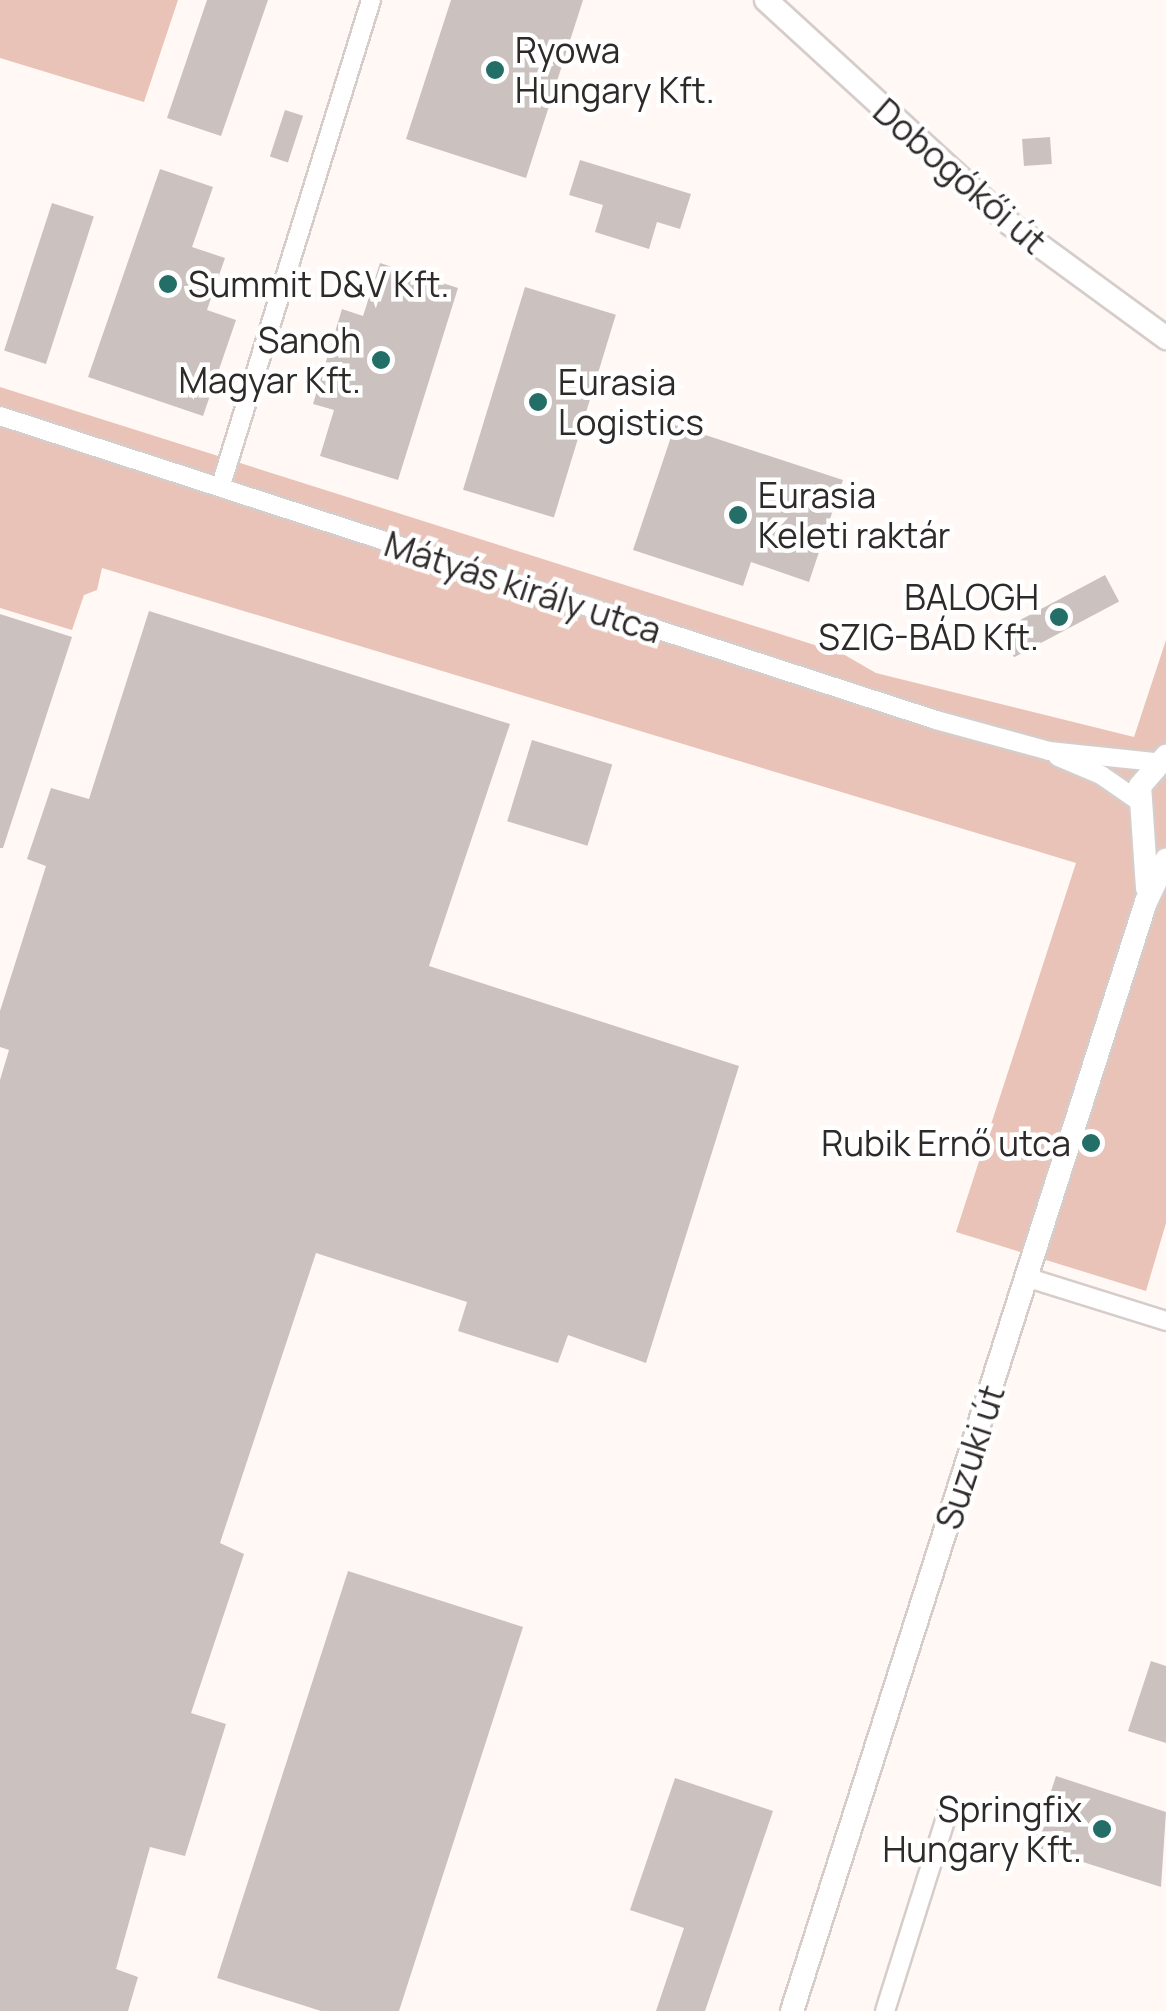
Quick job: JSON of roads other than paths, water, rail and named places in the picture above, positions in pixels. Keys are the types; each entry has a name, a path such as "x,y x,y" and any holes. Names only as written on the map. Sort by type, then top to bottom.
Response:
{"main road":[{"name":"Dobogókői út","path":"766,0 1009,223 1166,338"},
{"path":"1146,902 1141,782 1163,758"},
{"path":"1142,807 1166,831"},
{"path":"1146,902 1166,860"},
{"name":"Suzuki út","path":"792,2011 1146,902"}],"street":[{"path":"221,486 371,0"},
{"name":"Mátyás király utca","path":"0,416 221,486 586,610 1049,751 1163,758"},
{"name":"Mátyás király utca","path":"1049,751 1142,807"},
{"path":"1029,1278 1166,1320"},
{"path":"884,2011 950,1805"}],"place":[{"name":"Ryowa Hungary Kft.","path":"495,70"},
{"name":"Summit D&V Kft.","path":"168,284"},
{"name":"Sanoh Magyar Kft.","path":"381,360"},
{"name":"Eurasia Logistics","path":"538,402"},
{"name":"Eurasia Keleti raktár","path":"738,515"},
{"name":"BALOGH SZIG-BÁD Kft.","path":"1059,617"},
{"name":"Rubik Ernő utca","path":"1091,1143"},
{"name":"Springfix Hungary Kft.","path":"1102,1829"}]}
